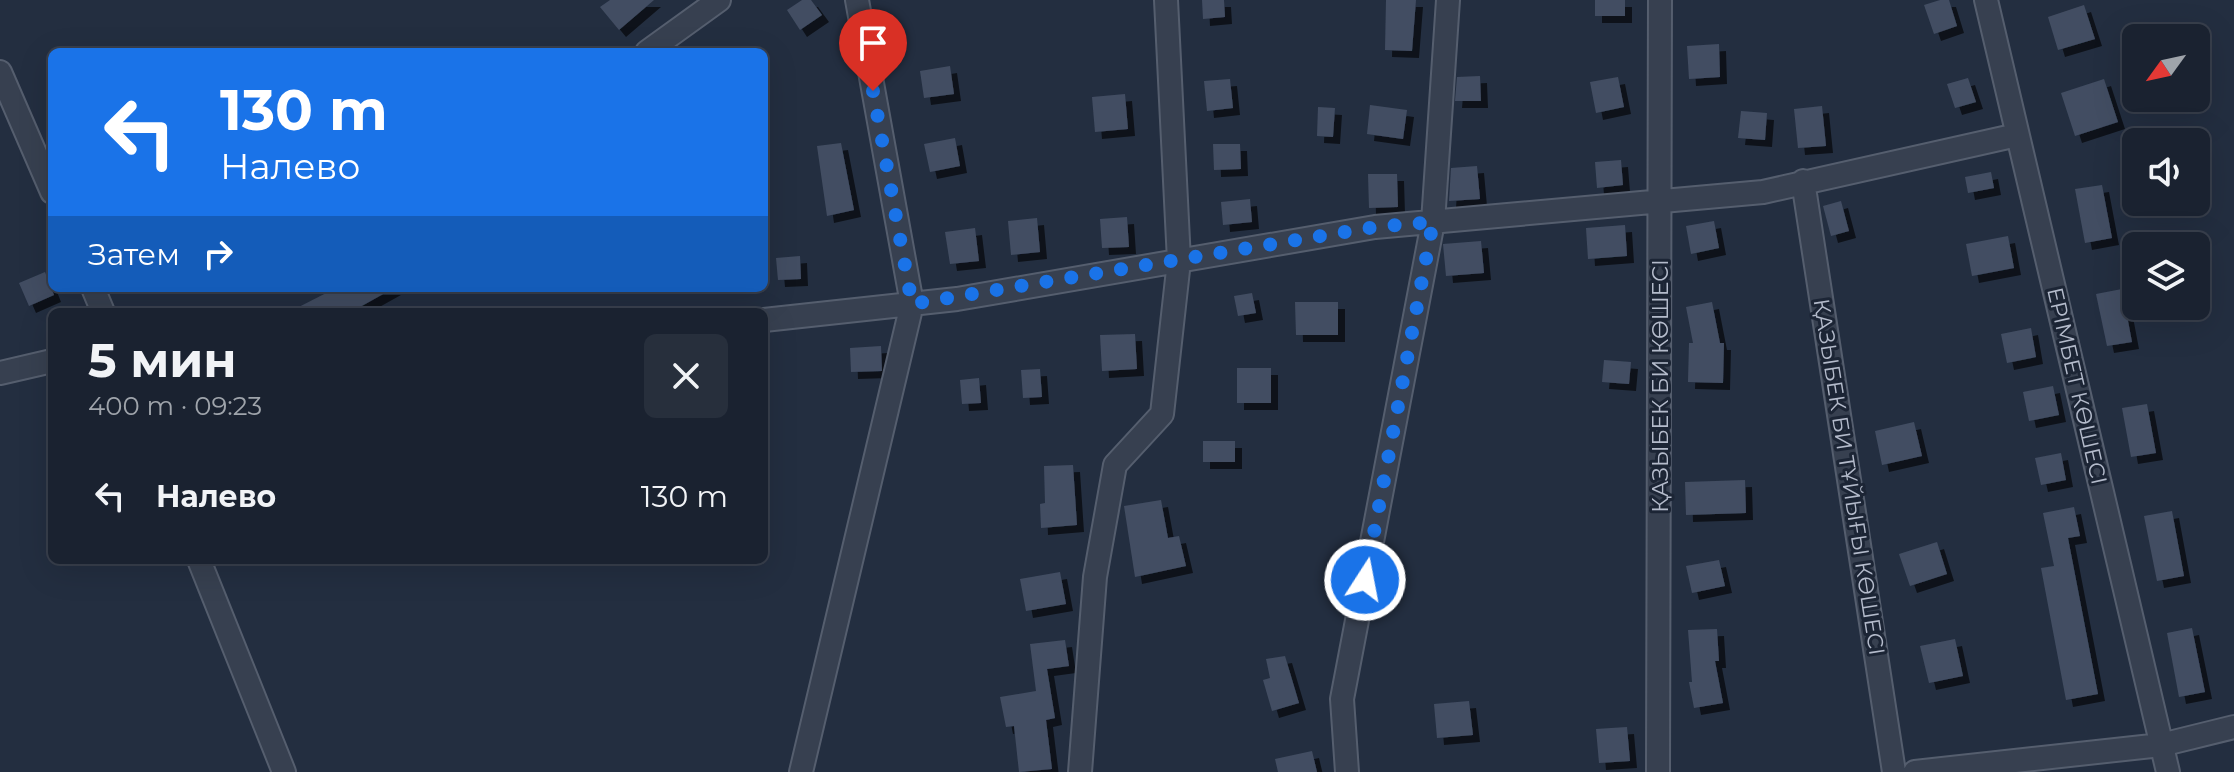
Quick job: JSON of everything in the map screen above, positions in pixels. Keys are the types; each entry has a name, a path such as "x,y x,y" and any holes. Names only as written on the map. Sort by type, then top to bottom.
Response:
{"street":[{"path":"653,48 719,0"},
{"path":"801,772 912,304 857,0"},
{"path":"1080,772 1095,577 1115,465 1162,414 1179,261 1166,0"},
{"path":"1347,772 1342,699 1433,222 1448,0"},
{"name":"ҚАЗЫБЕК БИ КӨШЕСІ","path":"1658,772 1660,0"},
{"name":"ЕРІМБЕТ КӨШЕСІ","path":"1986,0 2168,772"},
{"path":"0,72 48,183"},
{"path":"768,320 912,304 1375,227 1763,192 2017,135"},
{"name":"ҚАЗЫБЕК БИ ТҰЙЫҒЫ КӨШЕСІ","path":"1803,181 1894,772"},
{"path":"0,373 48,362"},
{"path":"201,564 284,772"},
{"path":"1915,772 2161,745 2234,727"}],"building":[{"path":"610,0 654,0 619,30 600,7"},
{"path":"802,0 811,0 822,15 800,30 787,10"},
{"path":"1202,0 1224,0 1225,17 1203,19"},
{"path":"1386,0 1416,0 1412,51 1385,50"},
{"path":"1595,0 1625,0 1625,16 1595,16"},
{"path":"1949,0 1957,26 1934,34 1924,5"},
{"path":"2084,5 2095,39 2058,50 2048,17"},
{"path":"1719,44 1720,77 1689,79 1687,46"},
{"path":"950,66 954,94 924,98 920,71"},
{"path":"1480,76 1481,101 1455,101 1457,77"},
{"path":"1618,77 1624,107 1596,113 1590,82"},
{"path":"1968,78 1976,102 1955,108 1947,84"},
{"path":"1230,79 1233,108 1207,111 1204,81"},
{"path":"2104,79 2118,122 2075,136 2061,93"},
{"path":"1125,94 1128,129 1095,132 1092,97"},
{"path":"1370,105 1407,110 1403,139 1367,134"},
{"path":"1822,106 1826,146 1798,148 1794,109"},
{"path":"1318,107 1335,108 1333,137 1317,136"},
{"path":"1741,111 1767,113 1765,140 1738,138"},
{"path":"955,138 960,166 930,172 924,144"},
{"path":"841,143 854,210 827,216 817,146"},
{"path":"1213,144 1240,144 1241,169 1214,170"},
{"path":"1621,160 1623,185 1597,188 1595,162"},
{"path":"1477,166 1480,199 1449,201 1451,168"},
{"path":"1991,172 1994,188 1968,193 1965,177"},
{"path":"1368,174 1397,174 1398,207 1369,208"},
{"path":"2102,185 2112,238 2085,243 2075,189"},
{"path":"1250,199 1252,222 1223,225 1221,202"},
{"path":"1841,201 1849,231 1831,236 1823,206"},
{"path":"1127,217 1129,247 1102,248 1100,219"},
{"path":"1037,218 1040,252 1011,255 1008,221"},
{"path":"1714,221 1719,248 1691,254 1686,226"},
{"path":"1625,225 1627,256 1588,259 1586,228"},
{"path":"975,228 979,261 950,264 945,232"},
{"path":"2008,236 2014,268 1972,276 1966,244"},
{"path":"1481,241 1484,273 1446,276 1443,244"},
{"path":"800,256 801,279 778,280 776,258"},
{"path":"45,272 48,292 54,295 29,306 19,283"},
{"path":"2122,289 2122,320 2128,320 2132,342 2107,346 2096,294"},
{"path":"328,292 387,292 358,308 297,308"},
{"path":"1252,293 1256,313 1238,316 1234,296"},
{"path":"1295,302 1338,302 1338,335 1296,335"},
{"path":"1712,302 1720,343 1724,343 1723,383 1688,382 1689,343 1693,343 1686,307"},
{"path":"2031,328 2036,357 2007,363 2001,334"},
{"path":"1135,334 1137,369 1102,371 1100,335"},
{"path":"881,346 882,371 851,372 850,348"},
{"path":"1604,360 1631,362 1629,384 1602,382"},
{"path":"1237,368 1271,368 1271,403 1237,403"},
{"path":"1040,369 1042,397 1023,398 1021,370"},
{"path":"979,378 981,403 962,404 960,380"},
{"path":"2053,386 2059,415 2029,421 2023,392"},
{"path":"2147,404 2156,453 2131,457 2122,408"},
{"path":"1914,422 1922,456 1882,465 1875,431"},
{"path":"1203,441 1235,441 1235,462 1203,462"},
{"path":"2061,453 2066,480 2041,485 2035,458"},
{"path":"1073,465 1077,525 1041,528 1040,504 1045,503 1044,466"},
{"path":"1745,480 1746,513 1686,515 1685,482"},
{"path":"1161,500 1168,538 1179,536 1186,566 1135,577 1124,506"},
{"path":"2074,507 2080,536 2068,538 2098,694 2066,700 2041,568 2054,566 2043,513"},
{"path":"2172,511 2184,576 2157,581 2144,516"},
{"path":"1937,542 1947,574 1910,586 1899,554"},
{"path":"1719,560 1725,586 1692,593 1686,566"},
{"path":"1060,572 1066,604 1026,611 1020,579"},
{"path":"2192,628 2205,692 2179,697 2167,633"},
{"path":"1717,629 1719,661 1715,661 1723,703 1694,708 1689,682 1692,682 1688,630"},
{"path":"1955,639 1963,676 1929,683 1920,646"},
{"path":"1065,640 1069,666 1047,669 1055,718 1046,720 1052,769 1019,772 1014,726 1006,727 1000,697 1036,691 1030,644"},
{"path":"1285,656 1299,703 1272,711 1263,680 1270,678 1266,659"},
{"path":"1469,701 1473,735 1437,738 1434,704"},
{"path":"1627,727 1630,761 1599,763 1596,729"},
{"path":"1312,751 1317,772 1278,772 1275,759"}],"route":[{"path":"873,91 912,304 957,299 1375,227 1433,222 1365,580"}]}
